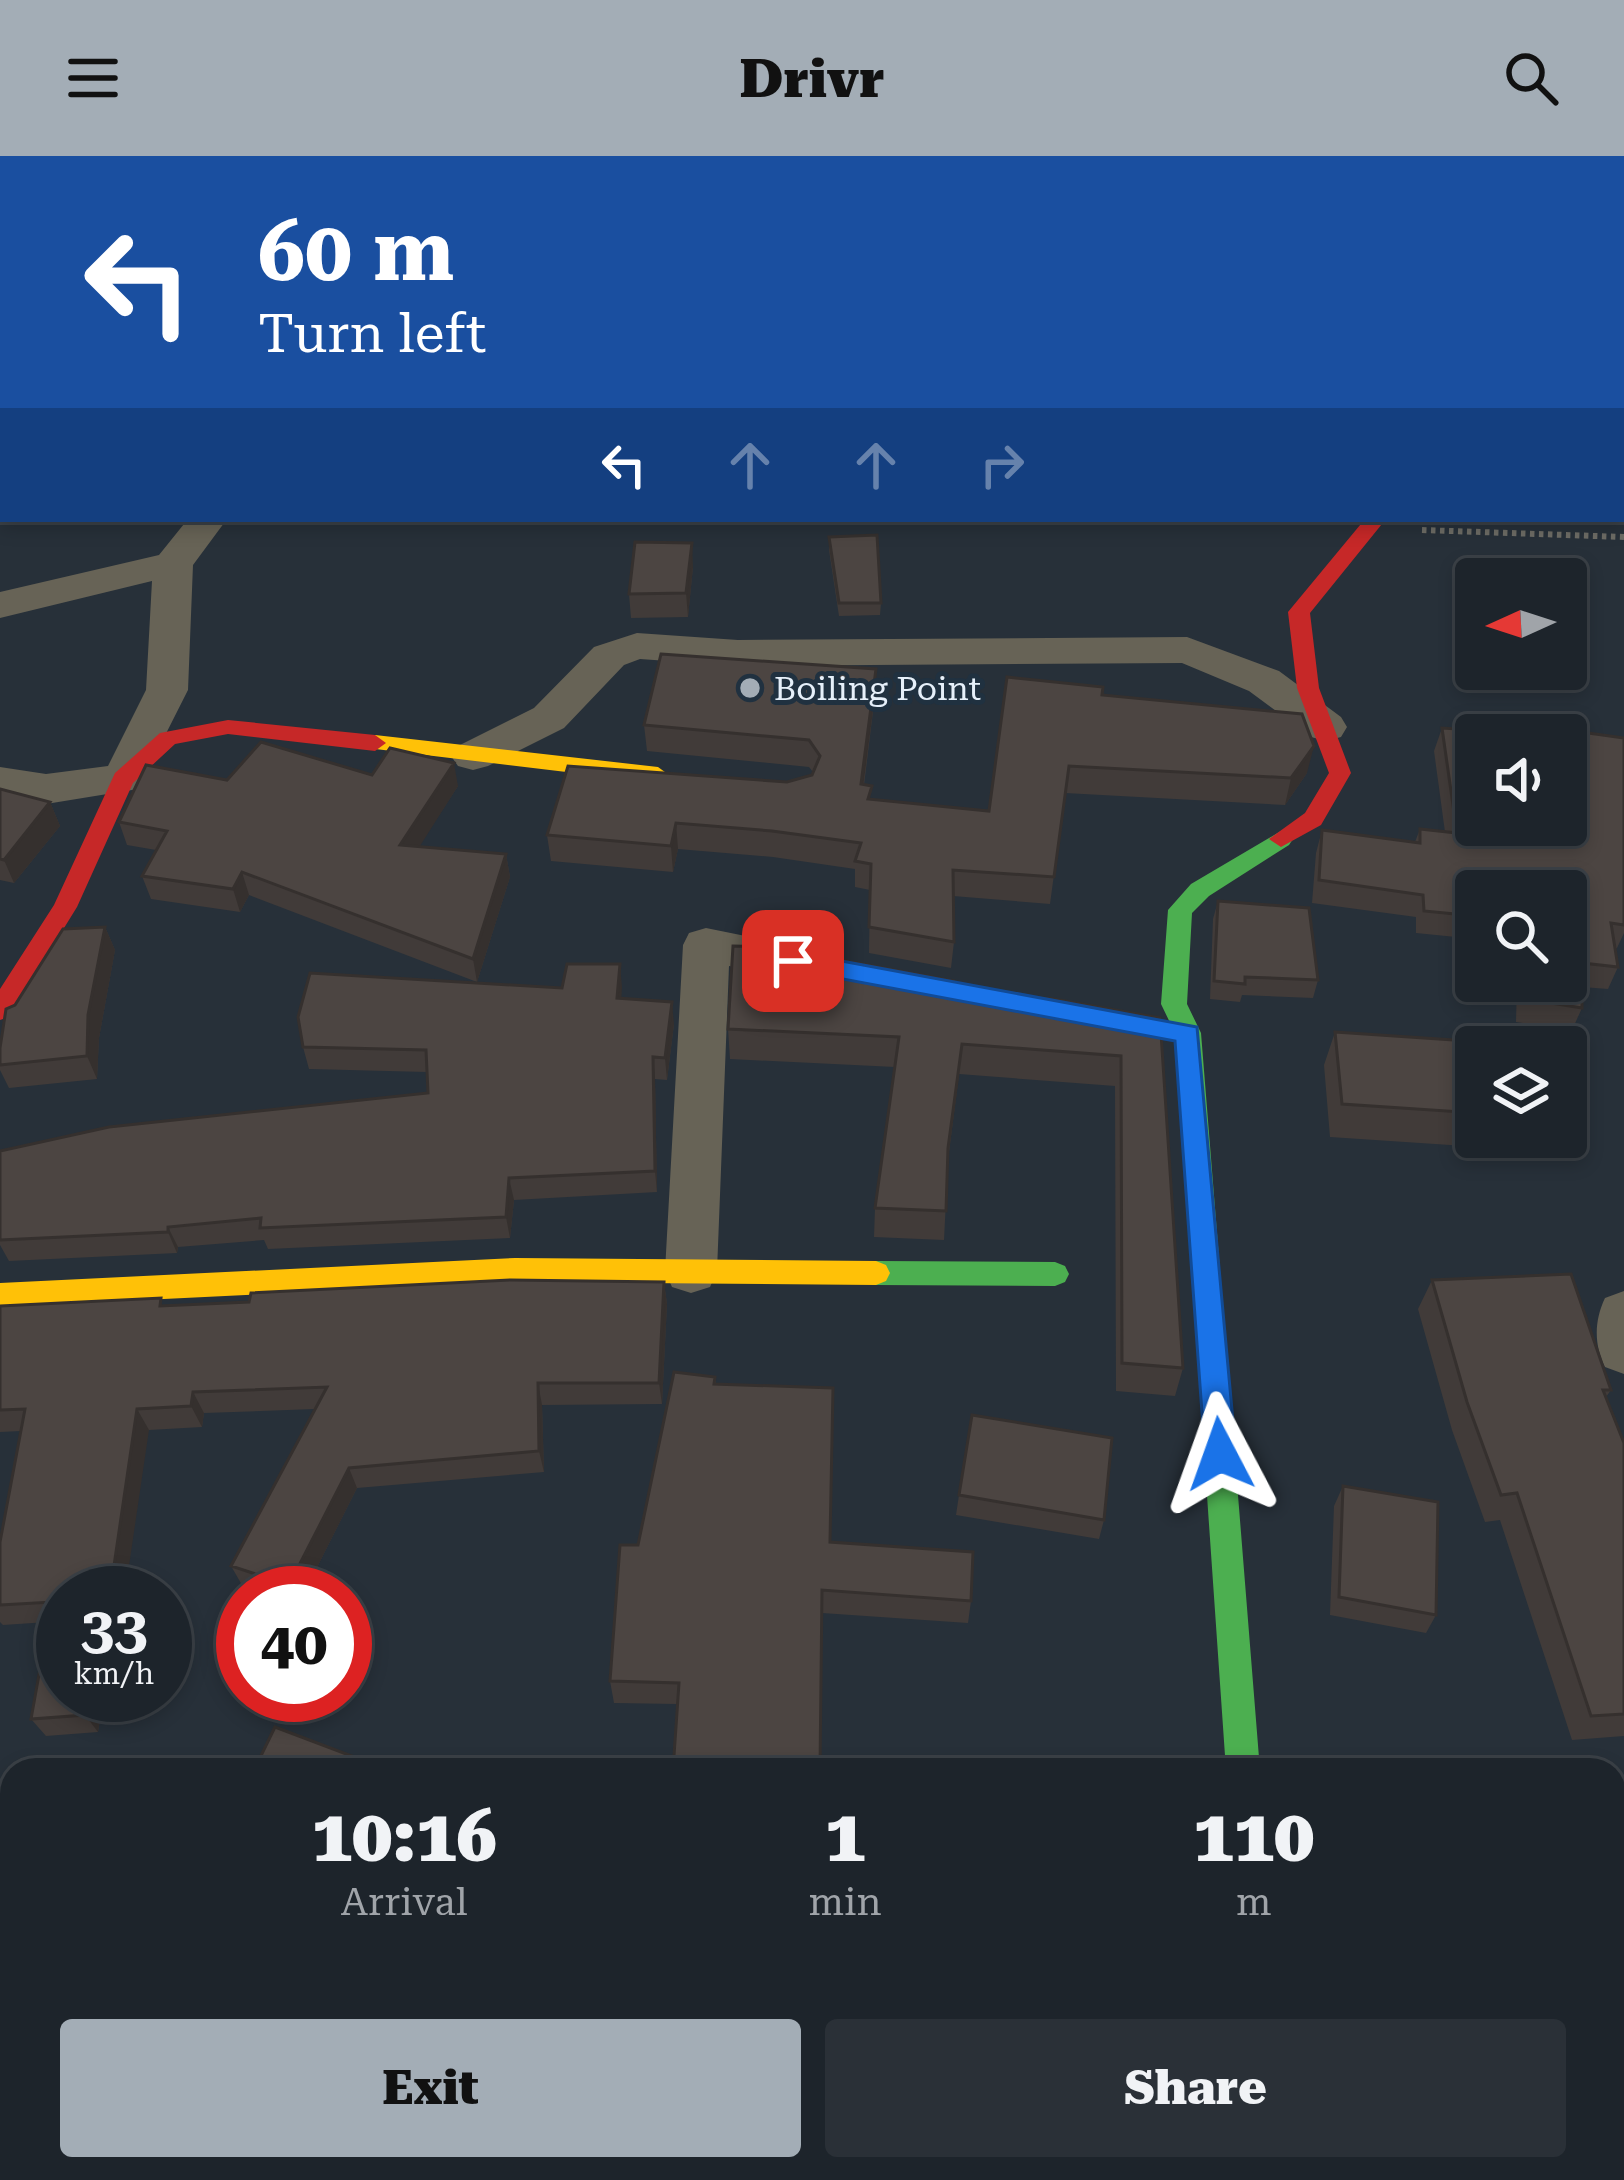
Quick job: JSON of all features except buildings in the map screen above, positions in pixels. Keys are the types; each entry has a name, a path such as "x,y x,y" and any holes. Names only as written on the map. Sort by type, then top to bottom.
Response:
{"street":[{"path":"0,1010 65,907 167,690 173,564 206,522"},
{"path":"1243,1758 1165,1029 1174,1004 1180,910 1200,890 1313,819 1340,773 1308,688 1299,613 1371,526"},
{"path":"0,605 173,564"},
{"path":"473,755 549,718 609,656 637,646 738,653 1187,650 1264,681 1326,727"},
{"path":"0,782 46,789 123,779 167,738 228,727 696,778"},
{"path":"691,1271 706,945 843,970"},
{"path":"0,1295 515,1270 1055,1274"},
{"path":"1624,1314 1624,1351"}],"path":[{"path":"1371,526 1624,537"}],"traffic: fast":[{"path":"1242,1758 1188,1033 1174,1004 1180,910 1200,890 1281,839"},
{"path":"876,1273 1055,1274"}],"traffic: slow":[{"path":"375,743 658,775"},
{"path":"0,1295 515,1270 876,1273"}],"traffic: jam":[{"path":"1281,839 1313,819 1340,773 1308,688 1299,612 1374,522"},
{"path":"0,1010 65,907 123,779 168,738 228,727 375,743"}],"place":[{"name":"Boiling Point","path":"750,688"}],"route":[{"path":"793,961 1188,1034 1220,1454"}]}
